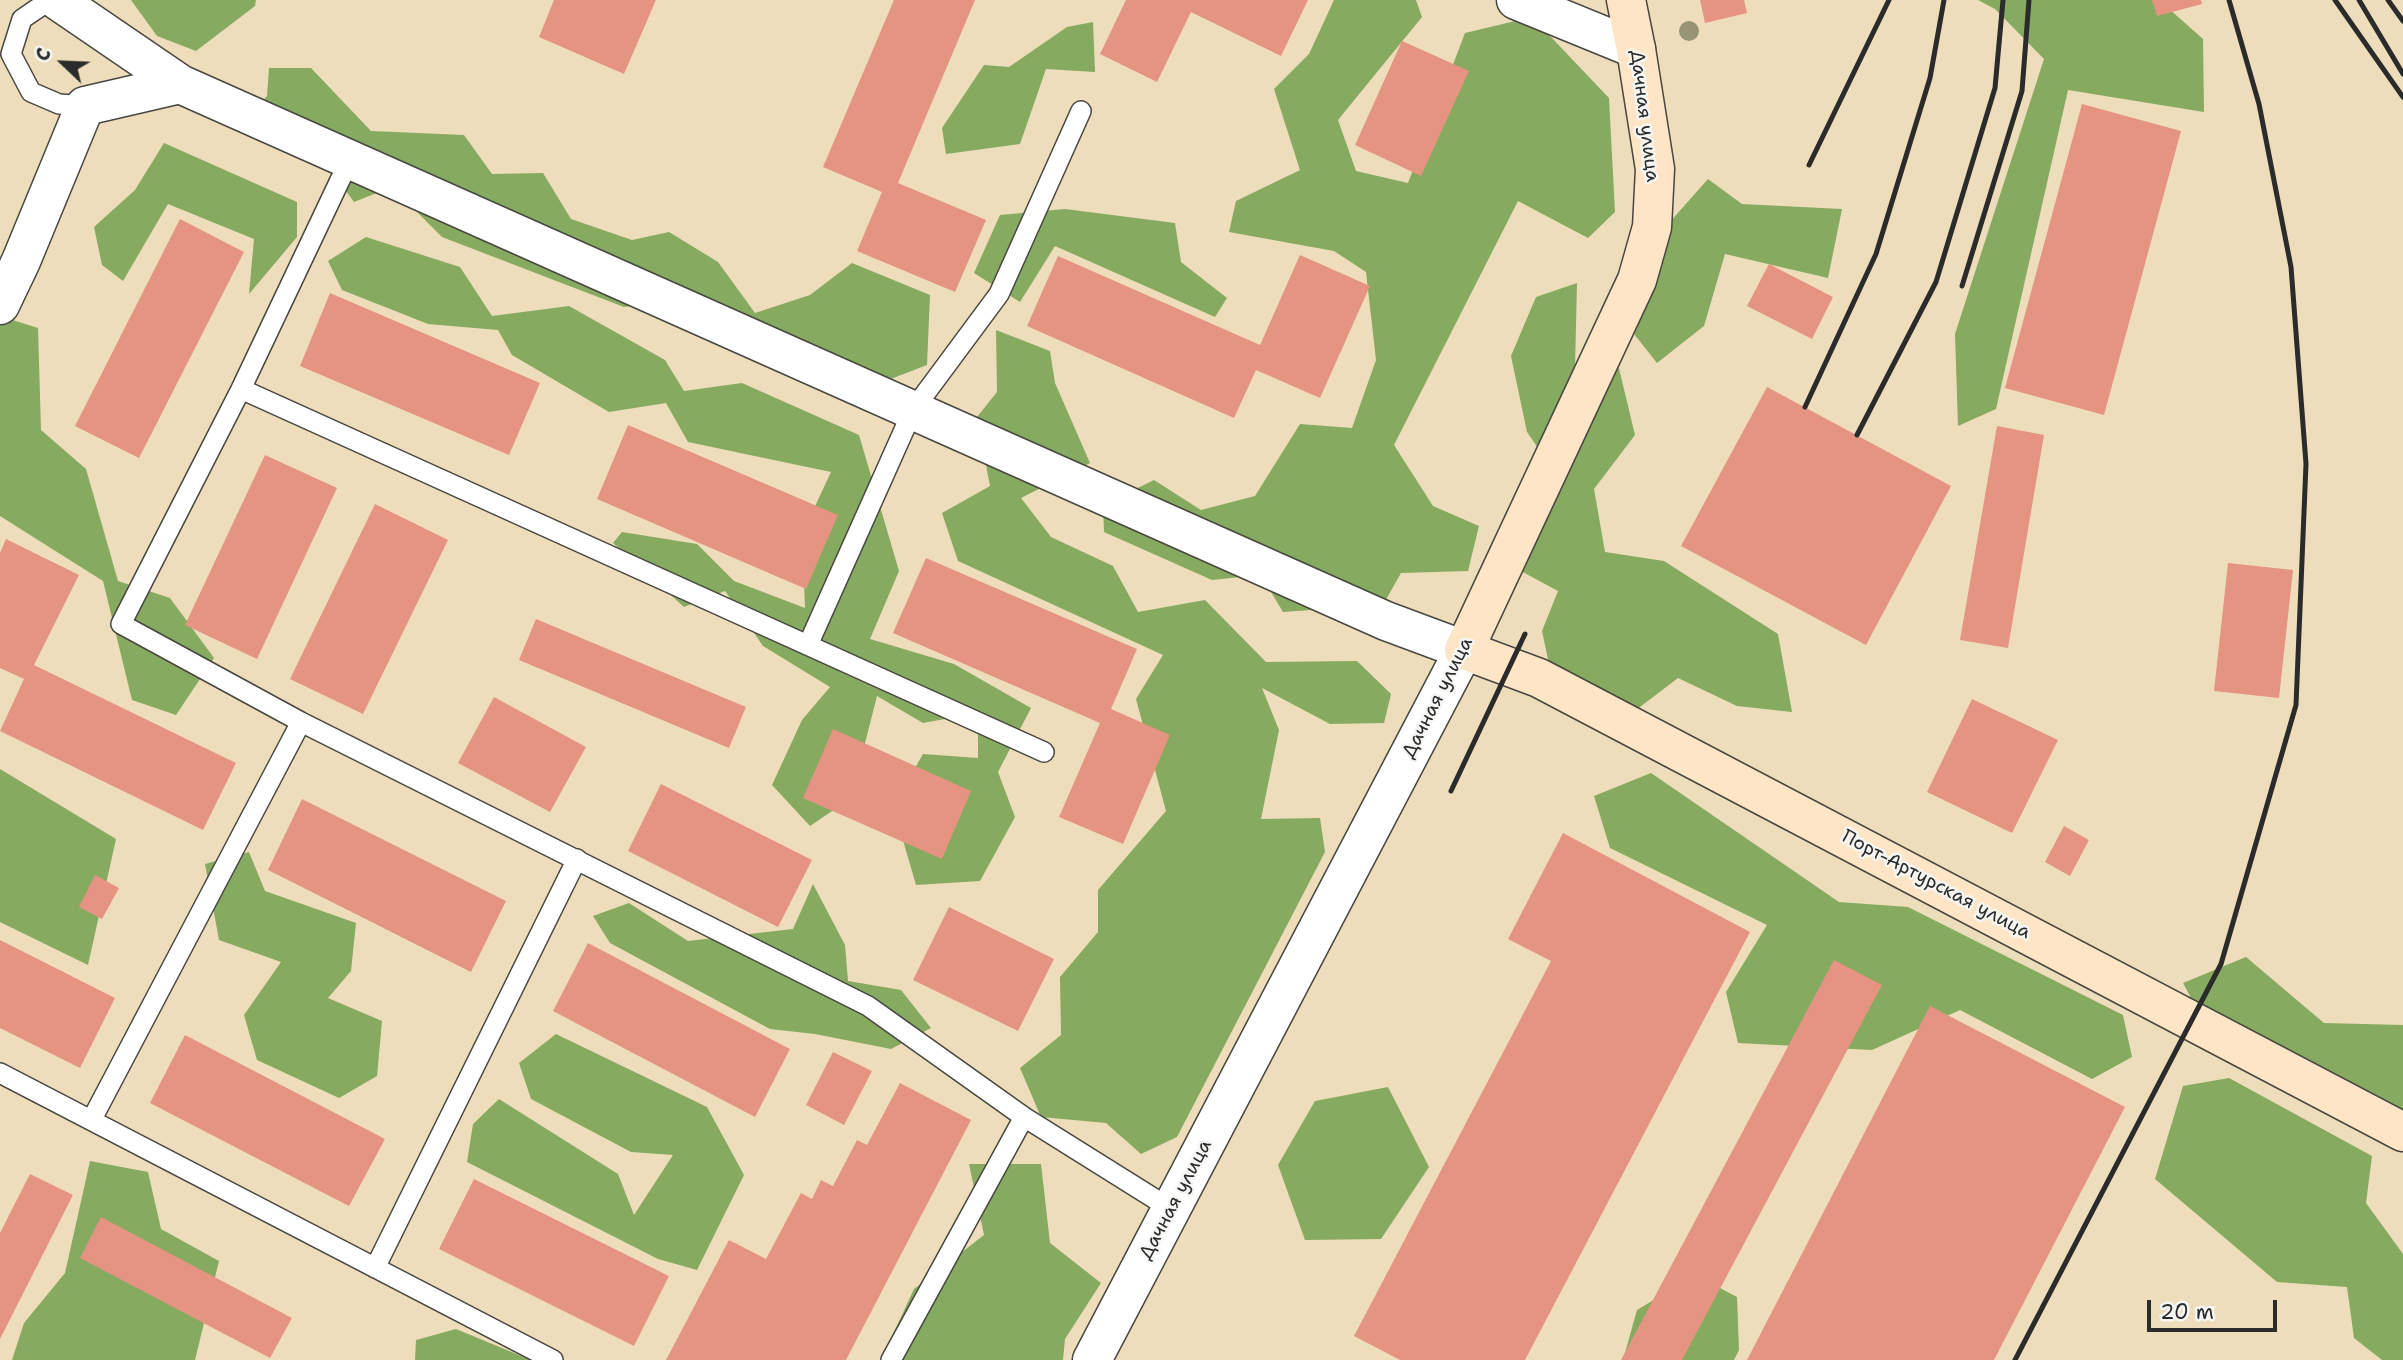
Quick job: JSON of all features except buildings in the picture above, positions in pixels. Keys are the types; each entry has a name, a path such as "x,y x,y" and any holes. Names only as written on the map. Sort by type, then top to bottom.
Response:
{"street":[{"path":"57,0 180,83 1386,621 1464,650"},
{"path":"1516,0 1636,50"},
{"name":"Дачная улица","path":"1092,1360 1464,650 1637,280 1652,227 1655,169 1626,0"},
{"path":"0,305 85,106 180,83"},
{"name":"Порт-Артурская улица","path":"1464,650 1539,678 2403,1132"}],"lane":[{"path":"50,0 22,19 11,54 31,92 59,104 85,106"},
{"path":"808,645 913,410 999,294 1081,111"},
{"path":"350,159 240,389 121,624 301,722 868,1006 1024,1117 1171,1209"},
{"path":"240,389 1044,752"},
{"path":"92,1119 301,722"},
{"path":"374,1268 577,859"},
{"path":"0,1073 554,1360"},
{"path":"891,1360 1024,1117"}],"green space":[{"path":"131,0 256,0 255,6 196,51 157,36"},
{"path":"1334,0 1416,0 1422,17 1338,120 1356,171 1408,183 1465,33 1532,17 1609,98 1615,212 1588,238 1518,201 1394,445 1433,506 1479,526 1468,571 1401,573 1383,605 1283,612 1261,575 1212,580 1104,532 1103,505 1154,480 1201,510 1255,496 1300,424 1352,428 1376,360 1366,272 1334,251 1229,232 1236,201 1300,170 1274,89 1309,54"},
{"path":"1978,0 2159,0 2203,39 2204,112 2068,90 1996,409 1958,426 1955,334 2044,59 1995,9"},
{"path":"1093,22 1095,72 1046,69 1020,144 946,154 942,128 984,65 1009,67 1067,27"},
{"path":"269,68 311,68 371,131 464,135 492,174 543,173 571,219 632,240 669,232 718,262 755,313 810,295 852,263 930,295 927,365 857,392 682,298 624,307 442,237 392,187 354,202 323,159 241,124 267,96"},
{"path":"164,143 297,202 297,237 249,294 254,239 168,204 123,281 102,265 94,227 135,190"},
{"path":"1708,179 1742,204 1842,209 1828,278 1725,254 1704,326 1657,363 1634,334 1661,232"},
{"path":"1065,209 1175,223 1181,262 1227,298 1215,317 1055,246 1020,302 974,273 1000,215"},
{"path":"366,237 460,267 492,316 569,306 665,360 684,391 742,383 859,435 899,571 870,639 954,664 1031,708 998,772 1015,817 980,881 916,885 893,806 923,754 978,758 978,713 923,723 877,696 851,798 810,826 772,785 802,720 830,687 763,646 725,591 684,607 613,543 622,532 697,544 734,581 805,608 802,534 831,472 688,442 666,403 609,412 512,355 498,330 428,324 342,290 328,261"},
{"path":"1577,283 1575,367 1617,360 1635,435 1594,489 1605,552 1664,561 1778,634 1792,712 1737,706 1678,678 1619,723 1556,697 1542,631 1558,591 1519,570 1562,483 1527,432 1511,356 1536,297"},
{"path":"3,317 38,328 41,430 86,469 118,581 170,598 214,658 176,715 132,700 103,581 0,516 0,324"},
{"path":"996,330 1050,351 1055,383 1090,463 1021,498 1051,537 1113,566 1138,612 1205,600 1266,662 1357,661 1391,694 1384,723 1330,724 1262,688 1279,730 1261,819 1320,818 1325,852 1177,1137 1141,1154 1106,1123 1041,1117 1020,1068 1061,1035 1060,977 1098,932 1098,890 1166,811 1136,699 1163,655 958,561 942,513 990,486 977,417 997,392"},
{"path":"0,769 116,839 88,965 0,922"},
{"path":"1651,773 1839,902 1908,907 2123,1015 2132,1057 2092,1079 1960,1010 1872,1050 1738,1043 1726,992 1767,925 1610,848 1594,796"},
{"path":"249,852 265,891 356,923 351,971 328,998 382,1021 377,1076 339,1098 257,1060 244,1015 281,962 219,940 205,864"},
{"path":"813,884 845,945 848,981 901,990 931,1028 891,1049 815,1034 770,1029 610,943 593,916 629,903 688,941 793,929"},
{"path":"2246,957 2324,1023 2403,1025 2403,1143 2218,1048 2183,983"},
{"path":"556,1034 707,1107 744,1175 697,1270 658,1259 467,1162 473,1124 499,1099 618,1174 634,1215 673,1155 631,1152 531,1099 519,1063"},
{"path":"2229,1078 2372,1156 2366,1203 2403,1254 2403,1360 2382,1360 2354,1338 2347,1287 2277,1282 2155,1179 2183,1086"},
{"path":"1388,1087 1429,1167 1381,1239 1305,1240 1278,1165 1315,1101"},
{"path":"90,1161 148,1172 161,1229 219,1261 195,1360 12,1360 24,1323 65,1273"},
{"path":"969,1164 1041,1164 1050,1243 1101,1283 1065,1339 1063,1360 881,1360 914,1289 984,1235"},
{"path":"1695,1275 1737,1297 1739,1350 1734,1360 1623,1360 1637,1310"},
{"path":"456,1329 531,1360 415,1360 416,1340"}],"railway":[{"path":"1809,165 1889,0"},
{"path":"1805,407 1876,254 1930,78 1944,0"},
{"path":"1857,435 1936,282 1995,88 2003,0"},
{"path":"1962,286 2022,91 2029,0"},
{"path":"2015,1360 2221,964 2296,705 2306,464 2291,267 2259,104 2229,0"},
{"path":"2335,0 2403,97"},
{"path":"2359,0 2403,74"},
{"path":"2388,0 2403,21"},
{"path":"1451,791 1525,634"}]}
